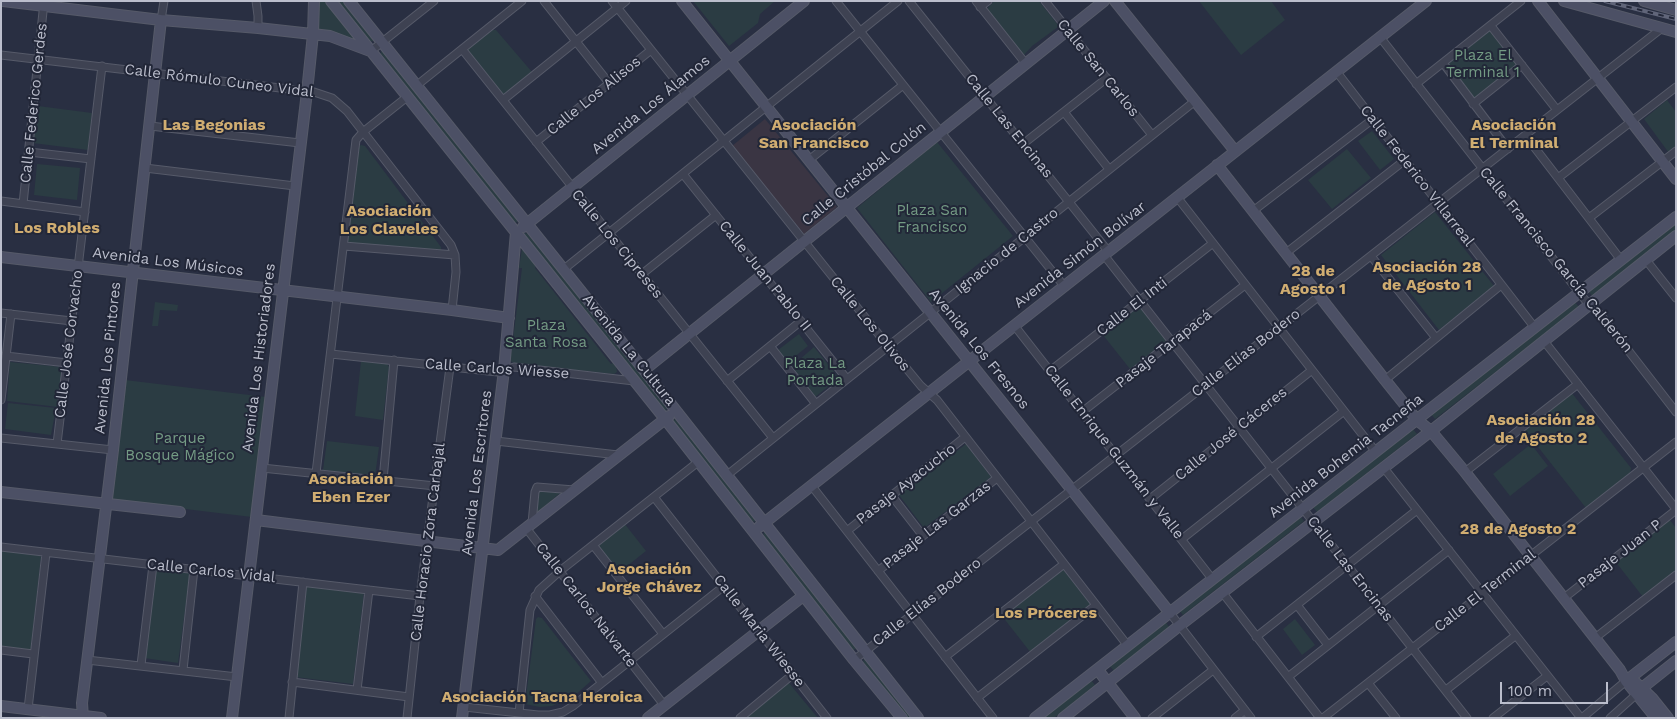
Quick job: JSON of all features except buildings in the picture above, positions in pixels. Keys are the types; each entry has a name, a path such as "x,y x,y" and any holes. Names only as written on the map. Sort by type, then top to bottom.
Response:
{"street":[{"path":"4,1 44,4 161,20 312,34 339,39 371,51 434,1"},
{"name":"Avenida Los Pintores","path":"84,717 82,703 164,1"},
{"path":"256,1 258,28"},
{"name":"Avenida Los Historiadores","path":"232,718 307,92 314,1"},
{"name":"Avenida La Cultura","path":"331,1 902,718"},
{"name":"Avenida La Cultura","path":"349,1 644,370 918,718"},
{"path":"416,86 522,1"},
{"path":"544,1 609,83"},
{"name":"Calle Los Olivos","path":"612,1 888,346 937,400 1128,646"},
{"path":"503,100 626,1"},
{"name":"Avenida Los Fresnos","path":"682,1 970,360 1251,718"},
{"name":"Avenida Los Álamos","path":"516,232 804,1"},
{"path":"836,1 1064,286"},
{"path":"564,270 898,1"},
{"name":"Calle Las Encinas","path":"909,1 1069,201 1140,301 1466,717"},
{"path":"988,1 978,4 1026,64"},
{"name":"Calle San Carlos","path":"1045,1 1152,135"},
{"name":"Calle Cristóbal Colón","path":"644,370 1104,1"},
{"path":"1115,1 1235,151"},
{"name":"Avenida Simón Bolívar","path":"752,532 1426,1"},
{"path":"1416,84 1521,1"},
{"path":"1538,1 1676,179"},
{"path":"1564,1 1676,32"},
{"path":"1644,1 1661,4 1676,10"},
{"path":"1673,1 1676,5"},
{"name":"Calle Federico Gerdes","path":"23,204 44,4"},
{"path":"1491,26 1557,110"},
{"name":"Calle Elías Bodero","path":"854,660 1662,28"},
{"name":"Calle Francisco García Calderón","path":"1380,37 1589,305 1600,314 1676,412"},
{"name":"Calle Los Cipreses","path":"462,49 773,438"},
{"name":"Calle Los Alisos","path":"536,142 651,50"},
{"name":"Calle Rómulo Cuneo Vidal","path":"1,55 320,93 338,102 446,238 455,255 456,284 452,310"},
{"path":"1443,64 1508,149"},
{"path":"1473,104 1522,65"},
{"name":"Calle José Corvacho","path":"57,444 102,66"},
{"name":"Calle Federico Villarreal","path":"1336,71 1535,328"},
{"path":"1023,144 1107,78"},
{"path":"809,160 903,85"},
{"path":"1558,178 1676,87"},
{"path":"316,474 356,140 363,132 407,97"},
{"name":"Ignacio de Castro","path":"726,476 1195,101"},
{"path":"1064,112 1109,169"},
{"path":"1253,211 1373,119"},
{"path":"150,126 300,143"},
{"path":"1525,135 1621,260"},
{"path":"1589,218 1676,151"},
{"path":"29,152 91,159"},
{"path":"1286,253 1405,160"},
{"path":"1217,165 1417,420 1431,431 1465,472 1620,670 1640,692 1656,718"},
{"path":"145,168 295,186"},
{"name":"Calle Juan Pablo II","path":"683,174 847,379"},
{"path":"1177,197 1376,452"},
{"path":"1,202 85,212"},
{"path":"642,274 716,215"},
{"name":"Avenida Bohemia Tacneña","path":"1035,718 1676,217"},
{"name":"Avenida Los Escritores","path":"462,718 504,370 516,232"},
{"name":"Avenida Bohemia Tacneña","path":"1063,718 1222,592 1384,468 1676,236"},
{"name":"Calle El Inti","path":"1050,371 1213,243"},
{"path":"344,246 455,255"},
{"path":"1370,256 1436,338"},
{"name":"Avenida Los Músicos","path":"1,257 509,318"},
{"path":"1646,260 1676,298"},
{"name":"Pasaje Tarapacá","path":"1082,412 1245,285"},
{"path":"1385,380 1502,285"},
{"path":"1,313 72,321"},
{"path":"1,400 11,314"},
{"path":"727,381 801,321"},
{"name":"Calle Enrique Guzmán y Valle","path":"1014,325 1213,580"},
{"path":"1544,341 1676,509"},
{"path":"770,346 816,404"},
{"name":"Calle Carlos Wiesse","path":"331,354 498,372 514,368 634,381"},
{"path":"6,356 67,363"},
{"path":"383,480 394,360"},
{"name":"Calle Horacio Zora Carbajal","path":"407,718 420,596 450,367"},
{"name":"Calle José Cáceres","path":"1150,499 1312,370"},
{"path":"1465,472 1578,384"},
{"path":"256,520 427,543 498,550 676,411"},
{"path":"1182,540 1344,411"},
{"name":"Pasaje Ayacucho","path":"847,531 965,437"},
{"path":"1,438 113,450"},
{"path":"496,441 618,455"},
{"name":"Calle El Terminal","path":"1321,718 1676,442"},
{"path":"519,713 530,610 536,596 546,583 560,571 698,462"},
{"path":"262,468 435,486"},
{"path":"1384,468 1581,718 1676,642"},
{"name":"Pasaje Las Garzas","path":"878,572 997,478"},
{"path":"811,485 993,718"},
{"path":"529,525 537,487 574,490"},
{"path":"1,492 180,512"},
{"path":"892,496 923,536"},
{"name":"Calle Maria Wiesse","path":"654,497 826,718"},
{"name":"Pasaje Juan P","path":"1564,598 1676,509"},
{"path":"1256,637 1418,510"},
{"name":"Calle Carlos Nalvarte","path":"529,525 560,571 664,705"},
{"path":"593,545 663,634"},
{"name":"Calle Carlos Vidal","path":"1,548 420,596"},
{"path":"1288,677 1449,550"},
{"path":"28,709 46,553"},
{"path":"945,657 1064,564"},
{"path":"141,665 154,565"},
{"path":"182,670 194,569"},
{"path":"1595,638 1676,575"},
{"path":"288,718 303,582"},
{"path":"464,707 550,715 563,712 630,662 724,586"},
{"path":"357,690 369,590"},
{"path":"1222,592 1321,718"},
{"path":"536,596 602,683"},
{"path":"648,718 803,596"},
{"path":"977,698 1096,605"},
{"path":"1297,605 1328,645"},
{"path":"1446,690 1516,636"},
{"path":"1,650 33,654"},
{"path":"87,660 237,676"},
{"path":"1610,718 1676,662"},
{"path":"1098,670 1135,718"},
{"path":"1152,718 1213,670"},
{"path":"740,718 792,675"},
{"path":"1493,718 1546,676"},
{"path":"292,682 409,697"},
{"path":"1368,682 1396,718"},
{"path":"1640,692 1652,698 1668,718"},
{"path":"1,706 101,718"},
{"path":"1235,718 1245,710"}],"shaded area":[{"path":"765,119 837,207 804,234 732,146"}],"green space":[{"path":"319,1 328,1 355,37 353,40 321,32 319,29"},
{"path":"337,1 344,1 374,38 373,41 369,42"},
{"path":"693,1 775,1 760,14 758,23 729,46"},
{"path":"994,1 1039,1 1058,27 1032,46 1024,55 986,10"},
{"path":"1199,1 1271,1 1285,20 1241,55"},
{"path":"492,30 496,30 532,72 504,96 468,53 468,49 471,46"},
{"name":"Plaza El Terminal 1","path":"1490,30 1518,66 1475,100 1448,63"},
{"path":"382,50 517,219 517,222 513,223 380,55"},
{"path":"1667,100 1676,112 1676,147 1669,153 1644,119"},
{"path":"38,106 92,113 88,150 33,143"},
{"path":"1372,131 1394,159 1380,170 1358,141"},
{"name":"Plaza San Francisco","path":"937,142 1013,236 931,302 857,208"},
{"path":"361,145 365,146 441,247 441,251 348,245 345,241 357,148"},
{"path":"1347,149 1371,178 1332,209 1308,180"},
{"path":"37,164 80,168 77,200 34,195"},
{"path":"1435,212 1494,286 1439,330 1381,255"},
{"path":"1676,223 1676,232 1592,296 1588,290"},
{"path":"523,234 528,234 667,409 663,411"},
{"name":"Plaza Santa Rosa","path":"522,249 611,364 613,363 617,372 614,374 516,364 510,361 508,355 511,355 522,268 519,268"},
{"path":"1574,301 1579,307 1435,419 1430,413"},
{"path":"155,302 178,305 177,311 160,310 158,326 152,326"},
{"path":"1140,306 1167,341 1130,369 1103,335"},
{"path":"799,334 808,346 788,362 778,350"},
{"name":"Plaza La Portada","path":"814,347 839,378 815,397 791,367"},
{"path":"361,361 387,364 389,367 383,420 355,416"},
{"path":"10,362 62,367 58,407 7,401"},
{"name":"Parque Bosque Mágico","path":"125,380 266,397 252,517 110,500"},
{"path":"1571,392 1631,468 1630,474 1586,508 1524,429"},
{"path":"8,403 56,408 51,435 5,429"},
{"path":"675,419 756,521 751,522 673,421"},
{"path":"1412,428 1417,434 1317,512 1312,506"},
{"path":"327,441 379,447 375,476 323,470"},
{"path":"966,444 991,477 924,528 899,495"},
{"path":"1531,444 1548,466 1510,496 1493,474"},
{"path":"540,490 560,493 538,512 536,511"},
{"path":"1300,516 1304,521 1183,615 1179,610"},
{"path":"1669,519 1676,528 1676,572 1643,597 1615,561"},
{"path":"624,523 646,551 617,574 595,546"},
{"path":"764,532 767,533 857,648 853,650 763,537"},
{"path":"1,550 40,555 41,557 31,648 28,651 1,647"},
{"path":"1062,568 1091,605 1031,653 1002,616"},
{"path":"156,569 190,573 178,663 144,658"},
{"path":"307,585 364,592 353,684 295,677"},
{"path":"538,617 542,618 591,681 574,696 552,706 540,707 525,704 536,619"},
{"path":"1295,619 1315,645 1302,655 1283,629"},
{"path":"1165,621 1169,627 1114,671 1109,665"},
{"path":"864,659 867,659 914,718 908,718 863,662"},
{"path":"1090,679 1095,685 1054,718 1041,718"},
{"path":"788,682 818,718 745,718"}],"railway":[{"path":"1605,1 1676,19"}],"district":[{"name":"Las Begonias","path":"214,125"},
{"name":"Asociación San Francisco","path":"814,134"},
{"name":"Asociación El Terminal","path":"1514,134"},
{"name":"Asociación Los Claveles","path":"389,220"},
{"name":"Los Robles","path":"57,228"},
{"name":"Asociación 28 de Agosto 1","path":"1427,276"},
{"name":"28 de Agosto 1","path":"1313,280"},
{"name":"Asociación 28 de Agosto 2","path":"1541,429"},
{"name":"Asociación Eben Ezer","path":"351,488"},
{"name":"28 de Agosto 2","path":"1518,529"},
{"name":"Asociación Jorge Chávez","path":"649,578"},
{"name":"Los Próceres","path":"1046,613"},
{"name":"Asociación Tacna Heroica","path":"542,697"}]}
